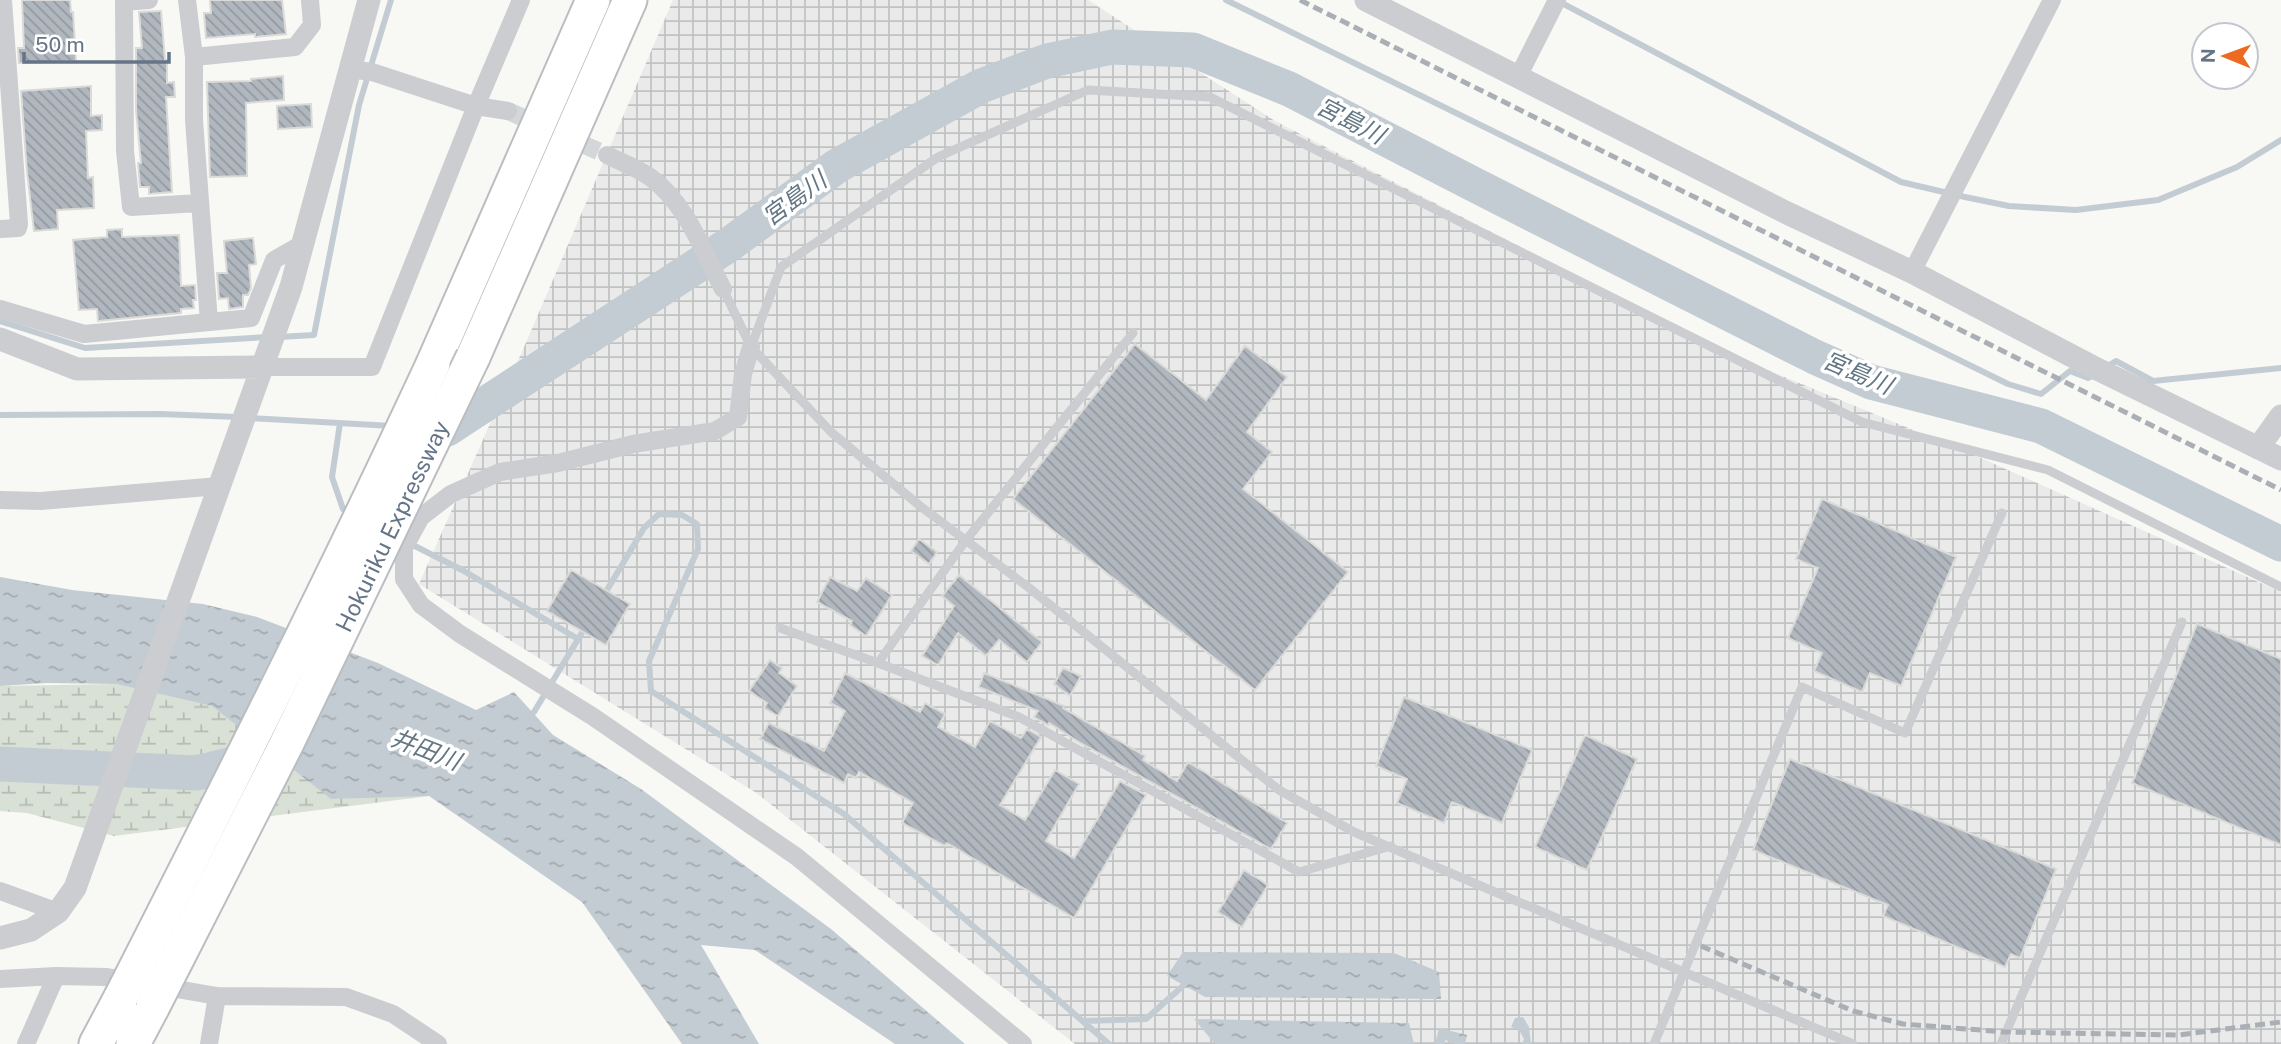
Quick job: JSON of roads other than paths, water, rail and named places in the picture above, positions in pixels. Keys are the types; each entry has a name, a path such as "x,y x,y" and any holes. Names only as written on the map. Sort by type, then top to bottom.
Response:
{"highway":[{"name":"Hokuriku Expressway","path":"96,1044 266,711 376,485 433,364 593,0"},
{"name":"Hokuriku Expressway","path":"132,1044 311,696 472,357 630,0"}],"street":[{"path":"0,229 18,228 19,224 3,0"},
{"path":"149,0 124,2 125,151 131,207 200,203"},
{"path":"187,0 194,57 194,120 209,322"},
{"path":"194,57 295,47 312,25 310,0"},
{"path":"0,938 31,930 58,912 75,888 291,287 369,0"},
{"path":"0,340 77,369 372,367 476,106 522,0"},
{"path":"1366,0 1785,212 1912,272 2093,367 2281,458"},
{"path":"1518,77 1557,0"},
{"path":"1912,272 2052,0"},
{"path":"349,69 372,72 476,106 508,111"},
{"path":"607,155 648,176 669,193 692,229 723,289"},
{"path":"0,309 84,334 251,318 274,260 302,244"},
{"path":"751,347 743,374 738,417 715,432 634,444 558,463 500,472 451,494 421,517 404,548 404,579 421,605 460,634 592,716 797,857 1023,1044"},
{"path":"2258,448 2281,416"},
{"path":"0,500 216,496"},
{"path":"0,891 58,912"},
{"path":"26,1044 56,976"},
{"path":"0,979 107,977 217,996 346,997 393,1014 438,1044"},
{"path":"209,1044 217,996"}],"lane":[{"path":"751,347 781,267 937,157 1088,90 1210,97 1862,422 2048,470 2281,587"},
{"path":"723,289 751,347 831,432 920,506 1028,587 1279,790 1354,832 1853,1044"},
{"path":"878,663 965,540 1133,333"},
{"path":"1654,1044 1802,687 1905,733 2002,513"},
{"path":"2001,1044 2182,622"},
{"path":"780,628 1019,717 1299,872 1391,846"}],"water":[{"path":"0,577 72,590 203,604 257,617 378,663 476,710 514,692 553,735 641,789 831,929 965,1044 895,1044 755,950 701,945 759,1044 682,1044 582,902 429,796 331,799 212,706 116,684 47,683 0,686"},
{"path":"1183,952 1394,953 1439,972 1441,999 1205,997 1167,976"},
{"path":"1523,1017 1529,1027 1531,1044 1522,1044 1524,1039 1519,1030 1511,1027 1515,1018"},
{"path":"1194,1019 1409,1023 1414,1044 1215,1044"},
{"path":"1439,1028 1467,1035 1465,1044 1445,1040 1445,1044 1435,1044"}],"waterway":[{"path":"279,337 314,335 359,105 391,0"},
{"path":"1226,0 2008,384 2041,394 2070,371 2088,378 2096,374"},
{"path":"1558,1 1901,182 2009,206 2076,210 2158,200 2237,167 2281,140"},
{"name":"宮島川","path":"447,429 730,244 837,166 981,86 1047,61 1112,47 1193,50 1289,89 1815,357 1871,382 2041,426 2281,544"},
{"path":"0,321 85,348 268,337"},
{"path":"2105,368 2116,361 2153,381 2281,368"},
{"path":"0,415 160,414 238,417"},
{"path":"249,418 392,426"},
{"path":"340,423 332,477 343,509 353,514"},
{"path":"604,595 644,528 659,514 682,515 697,524 698,549 649,661 651,691 844,814 1109,1044"},
{"path":"409,543 464,571 578,639"},
{"path":"534,712 586,626"},
{"name":"井田川","path":"0,764 197,773 265,756"},
{"path":"1084,1021 1146,1019 1184,985"}],"tunnel":[{"path":"508,111 607,155"}],"railway":[{"path":"1300,0 2281,490"},
{"path":"1701,946 1853,1011 1903,1024 2005,1032 2178,1035 2281,1022"}]}
